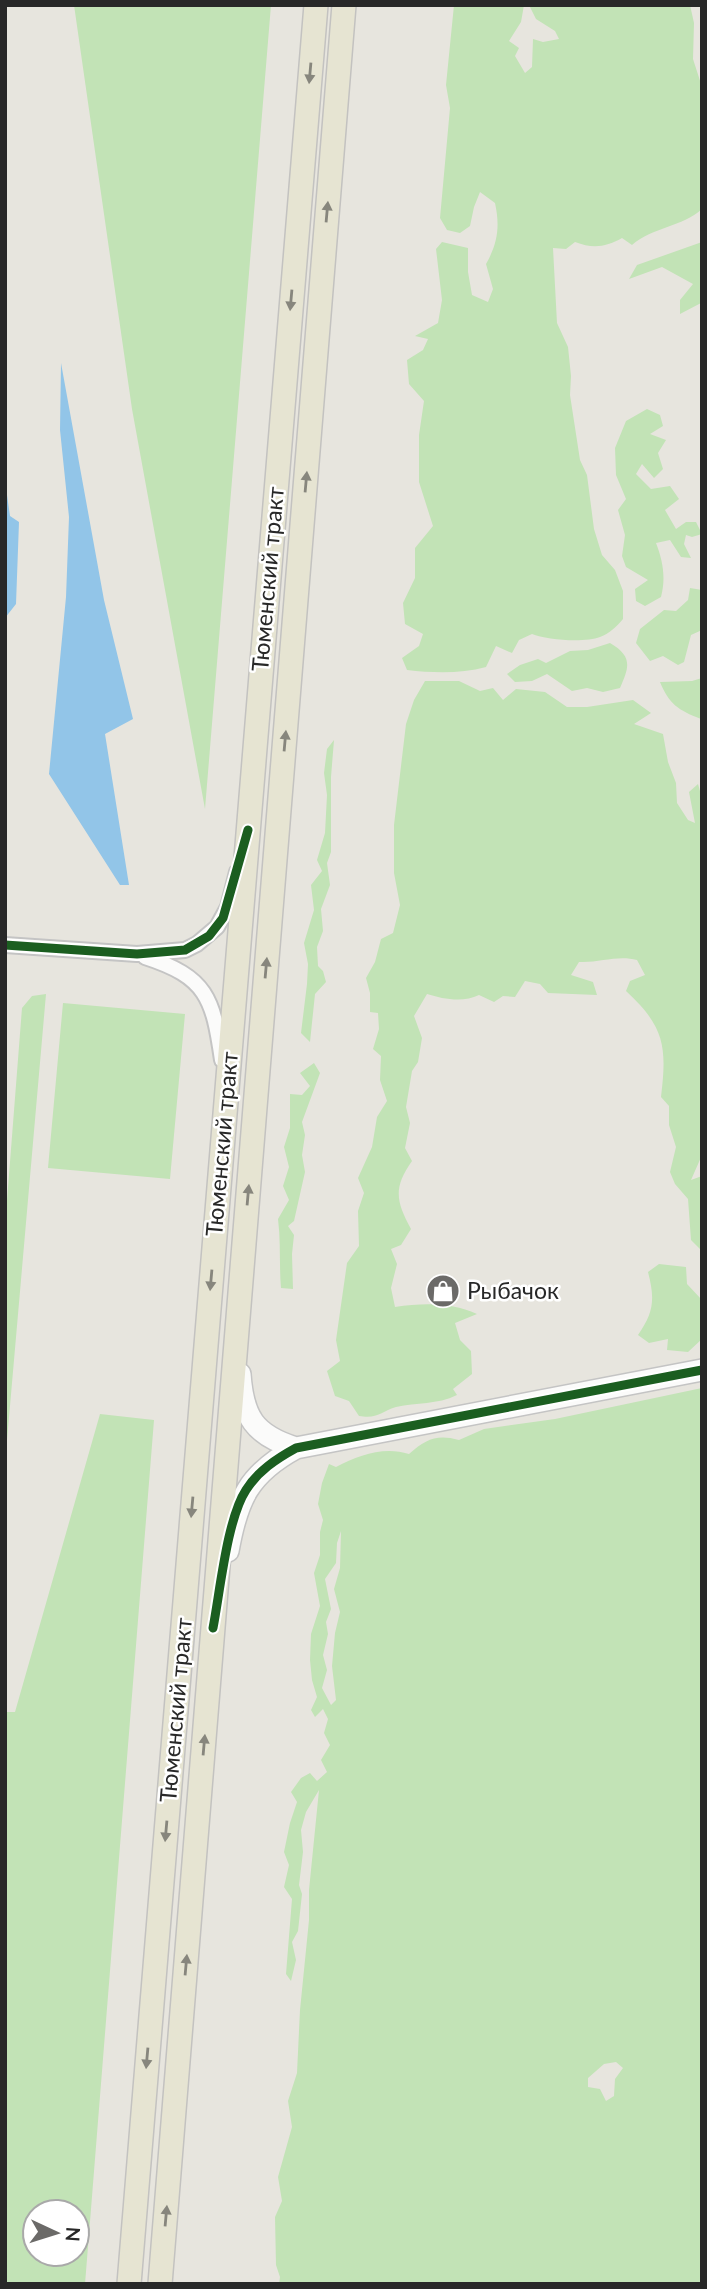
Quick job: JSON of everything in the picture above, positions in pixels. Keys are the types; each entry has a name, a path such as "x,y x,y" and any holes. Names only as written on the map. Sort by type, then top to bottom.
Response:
{"main road":[{"name":"Тюменский тракт","path":"129,2284 316,5"},
{"name":"Тюменский тракт","path":"160,2284 344,5"}],"street":[{"path":"5,944 137,954 185,950 197,944 217,927 228,907 247,830"},
{"path":"137,954 184,972 204,994 212,1007 218,1030 226,1090"},
{"path":"237,1336 241,1388 247,1415 264,1435 296,1448"},
{"path":"213,1629 234,1516 239,1504 245,1491 261,1472 296,1448 702,1370"}],"green space":[{"path":"74,5 271,5 205,809 132,409"},
{"path":"454,5 524,5 521,22 509,41 519,48 515,56 525,73 532,67 533,39 543,42 559,39 555,31 536,19 529,5 690,5 694,23 693,59 702,87 702,209 686,220 649,234 632,245 622,238 599,246 575,242 566,249 553,248 557,323 568,347 570,395 580,460 587,475 594,529 602,555 615,570 623,591 623,619 607,634 593,639 566,640 532,634 519,640 512,653 496,646 486,667 437,672 407,670 402,658 419,646 423,634 405,624 403,603 415,578 415,548 433,526 419,482 419,435 424,401 409,384 407,360 423,350 428,339 415,336 438,323 442,300 436,249 442,242 468,248 472,295 488,302 493,289 486,264 498,227 495,203 480,192 470,226 460,233 447,230 440,218 450,108 446,85"},
{"path":"702,242 701,303 680,314 680,300 693,284 662,267 629,279 637,265"},
{"path":"647,409 660,415 663,426 650,434 666,440 658,453 663,469 654,478 642,464 636,474 651,489 670,486 679,499 665,510 676,529 686,522 696,522 702,534 692,537 686,535 684,544 691,558 681,557 670,540 656,543 663,570 663,590 661,597 645,606 636,601 635,589 648,580 626,567 622,556 625,535 618,510 626,499 616,475 615,448 626,421"},
{"path":"690,588 702,590 702,630 691,635 684,662 678,665 663,656 650,661 636,643 640,629 664,610 676,611 688,600"},
{"path":"610,643 622,652 627,662 626,674 620,688 603,692 587,688 572,691 547,674 532,681 515,682 507,674 520,665 538,659 546,663 570,651 588,650"},
{"path":"702,678 702,731 701,719 675,705 660,682"},
{"path":"425,681 459,681 480,691 493,688 503,700 516,689 545,692 567,707 587,707 633,700 651,713 634,724 663,734 668,762 676,783 677,803 688,820 695,823 689,792 698,784 702,798 702,1155 691,1180 702,1176 702,1251 691,1240 688,1199 675,1184 670,1172 676,1147 669,1125 669,1106 661,1097 664,1064 660,1039 649,1016 626,991 630,981 645,975 637,960 622,958 579,962 571,975 593,982 597,995 548,993 540,984 525,981 515,997 503,996 494,1002 479,995 460,1000 427,994 414,1016 422,1038 418,1062 412,1071 406,1107 410,1123 405,1148 412,1161 399,1187 402,1210 411,1229 401,1245 391,1249 397,1264 391,1288 395,1307 437,1304 477,1314 455,1323 460,1340 471,1351 472,1374 453,1389 457,1395 434,1402 396,1407 375,1416 365,1417 359,1416 349,1401 335,1396 327,1371 340,1361 336,1340 347,1263 359,1246 358,1211 364,1193 358,1178 372,1147 377,1117 387,1101 380,1080 381,1056 373,1049 379,1029 378,1013 370,1012 370,993 366,978 375,962 381,939 393,933 400,905 394,873 394,825 406,724 414,700"},
{"path":"334,740 331,852 327,863 330,885 321,909 323,931 317,947 318,966 323,971 326,982 315,994 310,1042 301,1033 308,964 304,943 314,910 311,885 322,871 317,860 325,833 327,795 324,773 327,749"},
{"path":"46,994 5,1463 5,1226 22,1008 32,996"},
{"path":"63,1003 185,1014 170,1179 48,1168"},
{"path":"314,1063 320,1073 302,1122 305,1135 302,1155 305,1172 294,1221 288,1226 294,1235 293,1289 281,1288 278,1219 289,1200 283,1186 289,1167 284,1147 290,1128 290,1094 302,1095 310,1086 300,1073"},
{"path":"659,1264 686,1267 687,1284 702,1300 702,1339 688,1352 667,1350 668,1339 649,1343 638,1335 652,1305 648,1272"},
{"path":"702,1388 702,2284 279,2284 275,2217 282,2201 278,2177 292,2127 288,2101 297,2073 309,1890 319,1790 306,1812 301,1830 303,1852 299,1885 302,1894 298,1931 292,1942 296,1960 291,1981 286,1974 292,1899 284,1887 289,1865 284,1852 297,1802 291,1792 301,1778 310,1773 317,1781 327,1772 321,1760 330,1745 324,1733 328,1719 323,1709 315,1717 311,1710 317,1697 310,1660 311,1634 320,1606 314,1573 320,1555 323,1520 318,1504 322,1483 329,1464 336,1467 381,1451 409,1454 432,1439 459,1440 484,1429 555,1419","holes":["341,1531 340,1568 334,1589 340,1612 332,1666 336,1700 331,1705 322,1688 327,1670 323,1655 328,1634 326,1622 331,1609 325,1579 336,1563","616,2062 623,2068 615,2079 614,2096 606,2101 600,2089 588,2087 588,2078 604,2064"]},
{"path":"100,1414 154,1420 91,2209 91,2198 21,2198 21,2268 86,2268 85,2284 5,2284 5,1712 15,1712"}],"water":[{"path":"61,363 104,600 133,719 105,734 129,885 120,885 49,774 66,597 69,517 60,430"},
{"path":"5,481 10,516 19,522 16,604 5,618"}],"cycle path":[{"path":"5,945 137,954 185,950 209,936 223,918 248,830"},
{"path":"213,1628 229,1537 239,1503 262,1471 296,1448 702,1370"}],"place":[{"name":"Рыбачок","path":"443,1291"}]}
